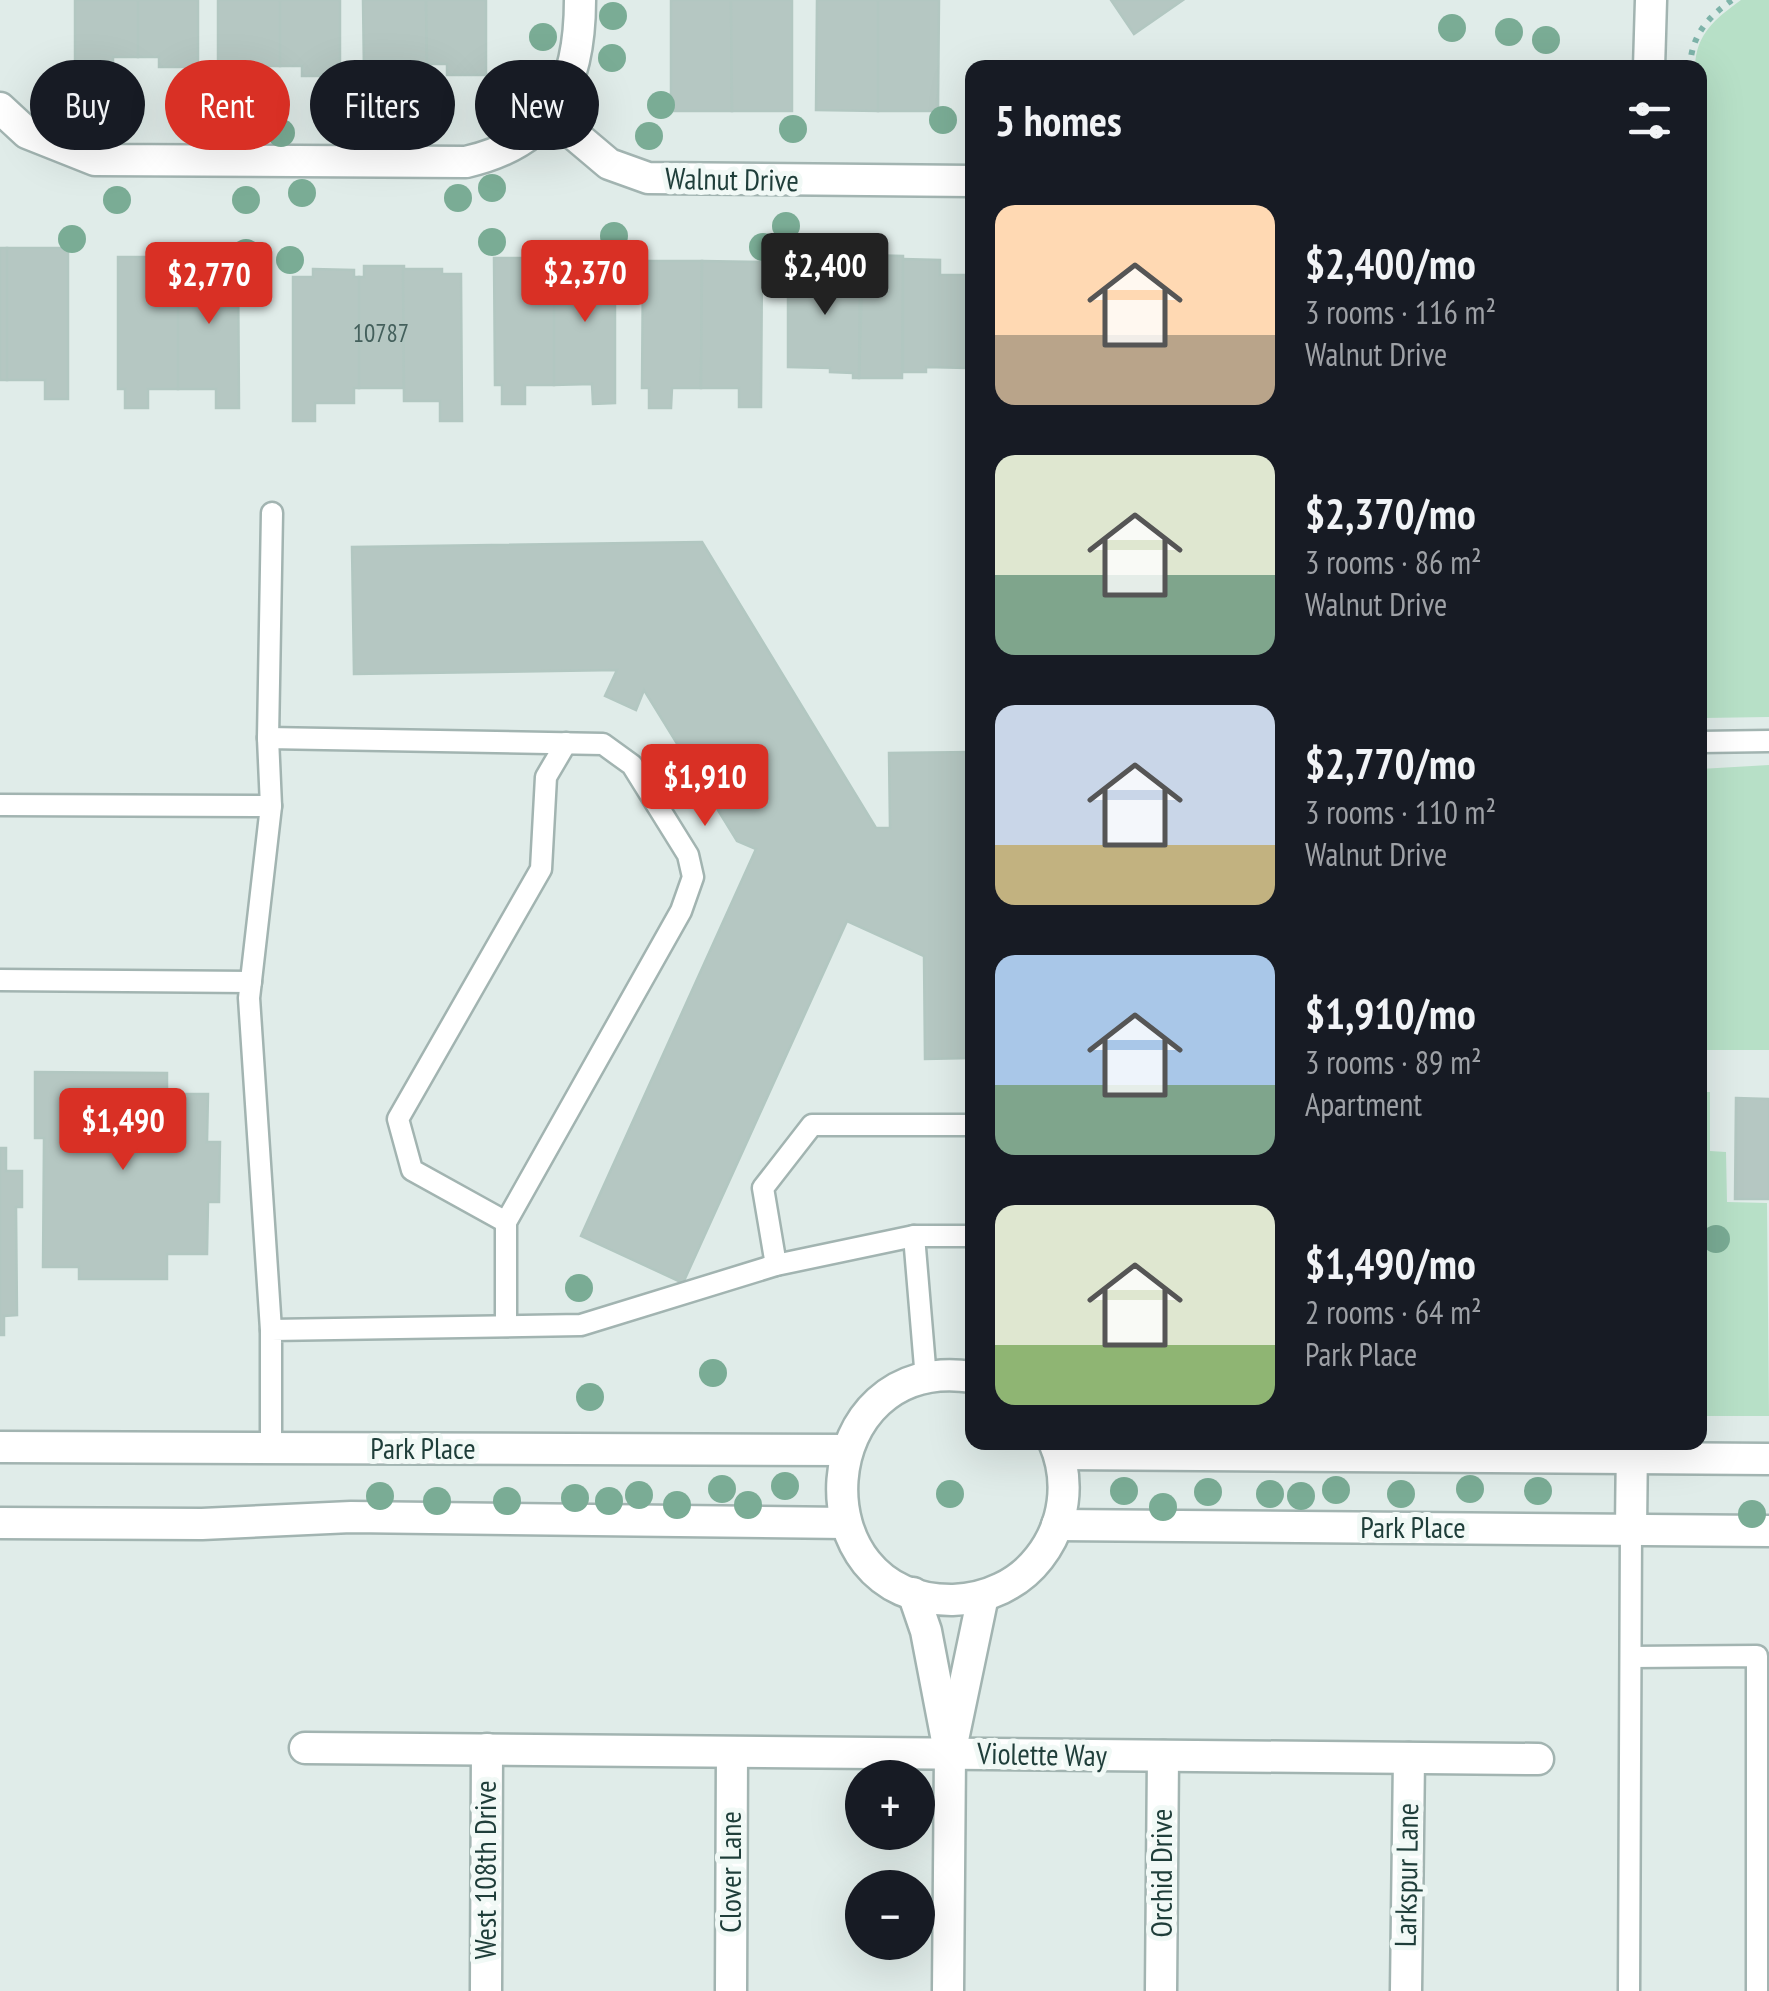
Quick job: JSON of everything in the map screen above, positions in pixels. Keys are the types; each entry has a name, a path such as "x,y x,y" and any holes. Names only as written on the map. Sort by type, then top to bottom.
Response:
{"street":[{"path":"573,60 580,0"},
{"path":"1649,60 1651,0"},
{"path":"3,118 54,146 95,160 463,162 496,150"},
{"name":"Walnut Drive","path":"592,150 608,164 648,178 965,180"},
{"path":"965,1377 926,1378 882,1400 860,1424 847,1450 840,1491 846,1522 866,1560 913,1593 950,1600 983,1596 1026,1572 1046,1549 1057,1526 1064,1496 1057,1450"},
{"name":"Park Place","path":"0,1447 847,1450"},
{"path":"1632,1529 1632,1450 1769,1459"},
{"path":"0,1523 202,1524 350,1517 846,1522"},
{"name":"Park Place","path":"1057,1526 1769,1530"},
{"path":"913,1593 950,1754"},
{"path":"948,1991 950,1754 983,1596"},
{"name":"Violette Way","path":"305,1748 1538,1759"},
{"name":"West 108th Drive","path":"486,1991 487,1749"},
{"name":"Clover Lane","path":"731,1991 732,1753"},
{"name":"Orchid Drive","path":"1161,1991 1163,1756"},
{"name":"Larkspur Lane","path":"1406,1991 1409,1758"}],"lane":[{"path":"271,1449 271,1330 251,982 271,806 268,738 272,514"},
{"path":"268,738 603,744 632,765 688,855 694,877 681,911 506,1222 506,1326"},
{"path":"1707,742 1769,741"},
{"path":"506,1222 412,1170 398,1119 540,869 546,777 566,743"},
{"path":"0,806 271,806"},
{"path":"0,980 251,982"},
{"path":"776,1266 763,1188 812,1125 965,1125"},
{"path":"271,1330 582,1325 776,1266 914,1236 965,1236"},
{"path":"914,1236 926,1378"},
{"path":"1628,1991 1632,1529"},
{"path":"1631,1657 1763,1656 1757,1991"}],"path":[{"path":"1690,60 1704,23 1732,0"}],"green space":[{"path":"1741,0 1769,0 1769,717 1707,718 1707,60 1696,60 1703,36"},
{"path":"1769,765 1769,1050 1707,1050 1707,769"},
{"path":"1707,1092 1710,1151 1726,1152 1727,1202 1767,1203 1769,1416 1707,1416"}],"building":[{"path":"75,0 138,0 138,57 75,60"},
{"path":"138,0 198,0 198,60 165,60 165,67 159,67 159,57 138,57"},
{"path":"218,0 280,0 280,60 218,60"},
{"path":"280,0 340,0 340,60 310,60 310,76 302,76 302,66 290,66 290,60 280,60"},
{"path":"363,0 426,0 427,60 364,60"},
{"path":"426,0 486,0 486,60 475,60 475,75 455,75 455,60 427,60"},
{"path":"671,0 731,0 732,111 671,111"},
{"path":"731,0 792,0 792,111 732,111"},
{"path":"817,0 878,0 878,111 816,110"},
{"path":"878,0 939,0 938,111 878,111"},
{"path":"1111,0 1183,0 1134,34"},
{"path":"0,248 7,248 7,380 0,380"},
{"path":"7,248 68,248 68,399 45,399 45,380 7,380"},
{"path":"863,255 903,256 902,378 859,378"},
{"path":"118,257 178,257 178,389 148,389 148,408 125,408 125,389 118,389"},
{"path":"178,257 238,257 239,408 216,408 216,389 178,389"},
{"path":"494,258 554,258 554,385 525,385 525,404 502,404 502,385 495,385"},
{"path":"554,258 615,258 615,403 593,404 592,384 554,385"},
{"path":"903,259 940,260 940,275 965,275 965,368 926,367 926,372 903,372"},
{"path":"643,261 702,261 701,388 672,388 671,408 649,408 649,388 642,388"},
{"path":"702,261 762,262 761,407 739,407 739,388 701,388"},
{"path":"815,261 855,261 855,270 860,270 859,378 853,378 853,373 830,372 830,368 788,367 788,276 815,276"},
{"path":"364,266 404,266 404,388 359,388 359,277 364,277"},
{"path":"313,269 354,270 354,277 359,277 359,388 354,388 354,403 315,403 315,421 293,421 293,277 313,277"},
{"path":"403,269 442,269 442,274 461,274 462,421 440,421 440,401 404,401"},
{"path":"702,542 876,828 890,828 889,753 965,752 965,1058 925,1059 924,956 847,921 683,1283 581,1236 756,849 737,841 644,690 636,710 605,696 617,670 354,674 352,547"},
{"path":"35,1072 167,1073 167,1094 208,1094 207,1142 220,1142 219,1202 208,1202 207,1254 167,1254 167,1279 79,1279 79,1267 43,1267 44,1138 35,1138"},
{"path":"1736,1098 1769,1099 1769,1199 1735,1199"},
{"path":"0,1148 6,1148 6,1171 22,1171 22,1207 16,1207 17,1315 4,1316 4,1335 0,1335"}]}
